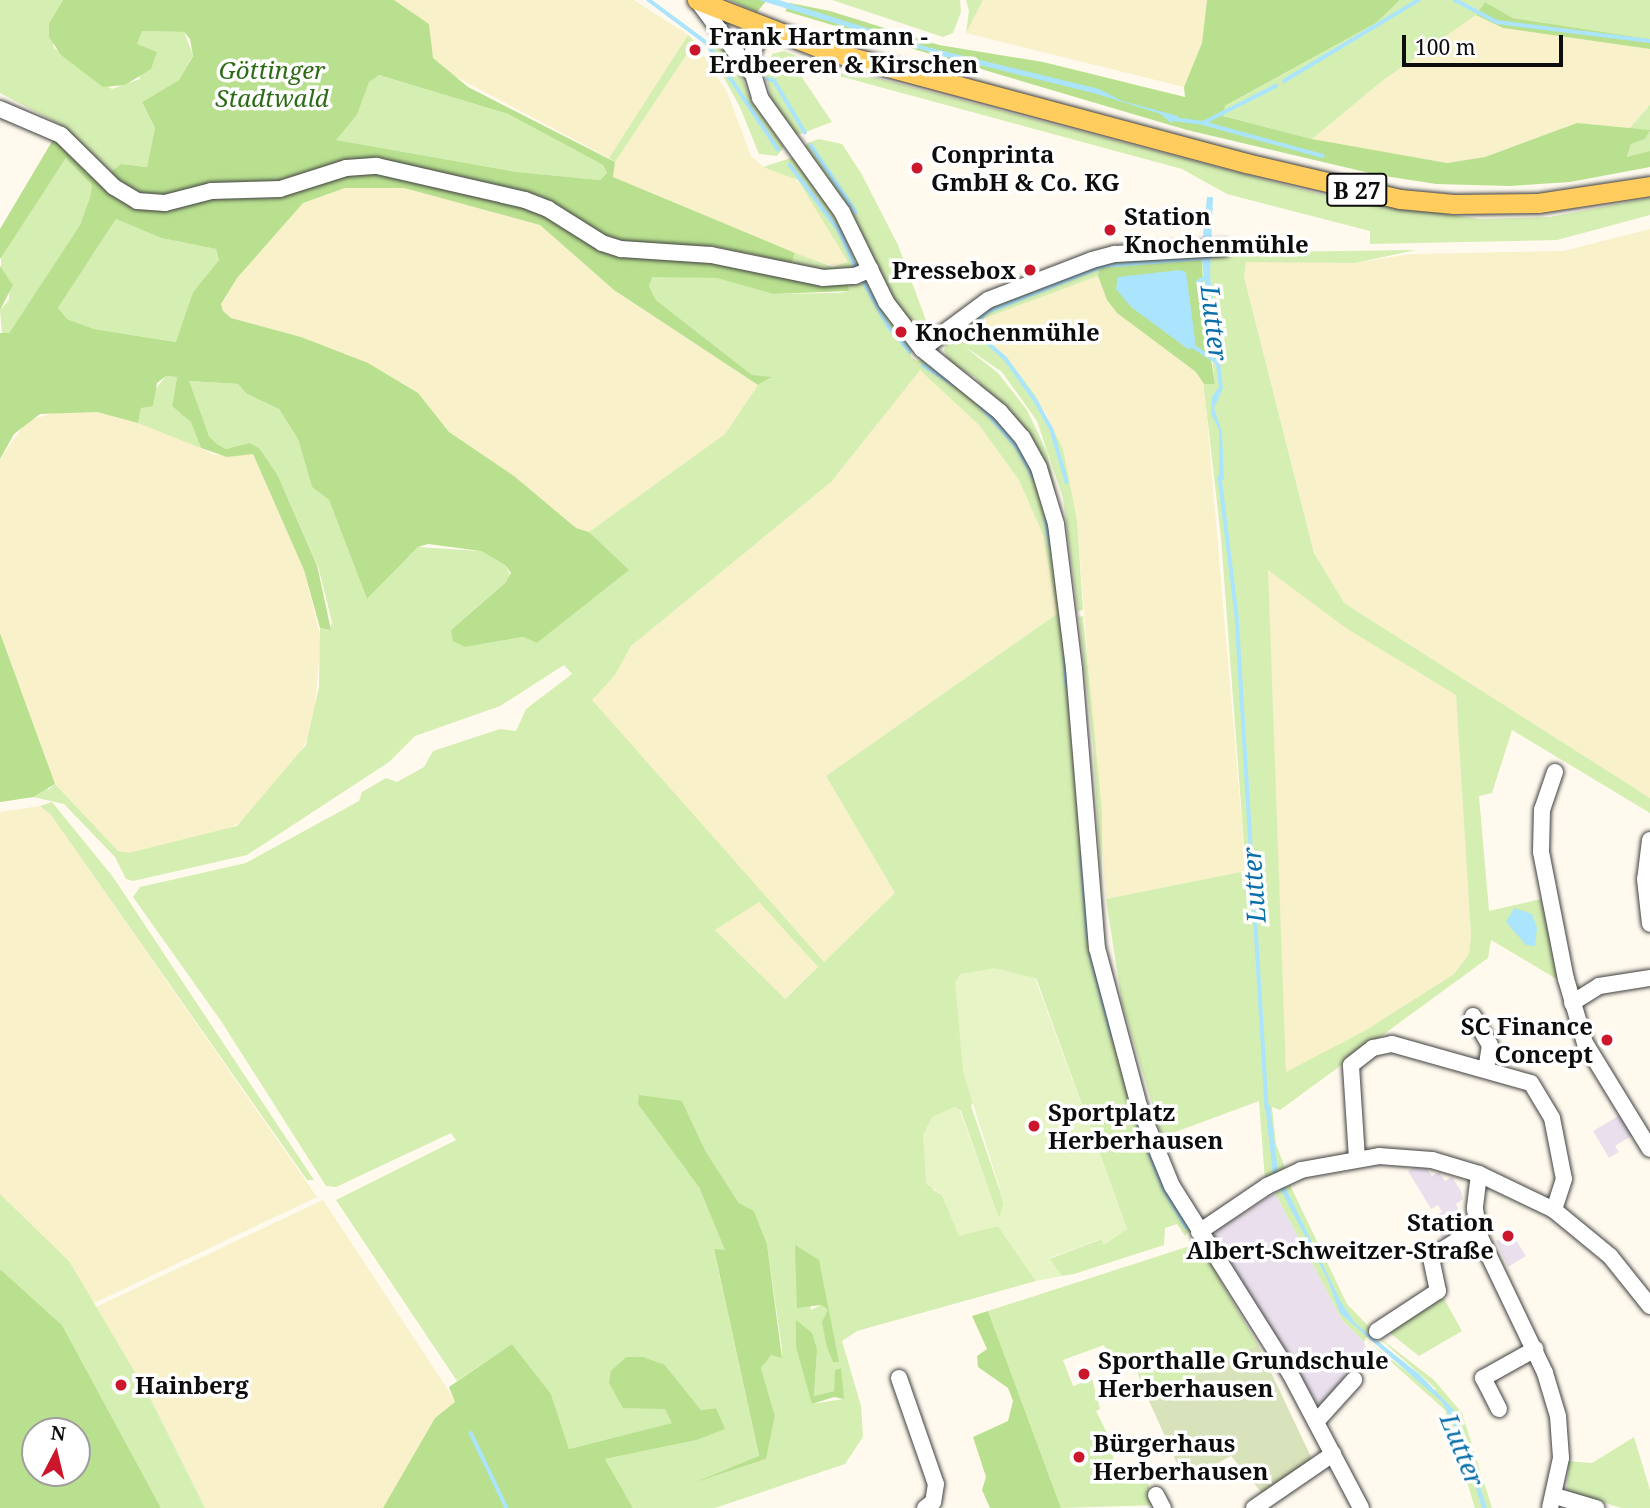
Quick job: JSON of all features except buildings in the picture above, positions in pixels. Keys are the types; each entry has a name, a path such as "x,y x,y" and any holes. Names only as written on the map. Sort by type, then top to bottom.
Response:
{"main road":[{"name":"B 27","path":"697,0 762,29 1143,136 1400,199 1538,203 1650,186"}],"street":[{"path":"697,0 752,77 769,114 842,212 892,311 922,349 1000,412 1022,436 1048,491 1079,710 1096,939 1104,986 1146,1130 1199,1232 1284,1363 1361,1508"},
{"path":"752,77 750,54 762,29"},
{"path":"0,109 61,135 114,187 137,201 164,203 211,191 281,189 346,168 377,166 525,200 548,209 602,243 621,249 711,255 839,279 871,269"},
{"path":"922,349 988,300 1053,274 1115,254 1221,248"},
{"path":"1555,772 1542,810 1541,852 1571,997 1585,1043 1643,1121 1650,1149"},
{"path":"1650,840 1645,865 1650,924"},
{"path":"1571,997 1599,986 1650,978"},
{"path":"1473,1016 1490,1045 1486,1070"},
{"path":"1357,1159 1350,1069 1373,1048 1392,1044 1531,1083 1552,1118 1564,1179 1554,1210"},
{"path":"1199,1232 1266,1186 1287,1175 1357,1159 1420,1158 1479,1174 1554,1210 1611,1256 1650,1306"},
{"path":"1479,1174 1477,1228 1535,1349 1560,1428 1553,1502 1596,1508"},
{"path":"1377,1331 1438,1291 1430,1256 1477,1228"},
{"path":"1499,1409 1479,1371 1535,1349"},
{"path":"899,1378 936,1484 933,1502 925,1508"},
{"path":"1316,1422 1354,1380"},
{"path":"1254,1508 1333,1454"}],"shaded area":[{"path":"394,0 634,0 688,35 609,158 445,71 432,58 429,24"},
{"path":"983,0 1207,0 1202,43 1184,87 966,33"},
{"path":"1476,15 1503,28 1650,49 1650,105 1629,129 1577,123 1485,157 1447,163 1312,139 1382,81"},
{"path":"695,42 727,92 751,156 763,167 790,175 804,187 848,262 842,267 813,261 613,177 615,162"},
{"path":"345,188 404,188 540,225 614,290 758,385 725,434 589,532 576,528 514,476 449,432 417,393 301,337 231,318 223,311 221,304 237,277 303,203"},
{"path":"1650,229 1650,798 1344,603 1334,591 1314,552 1244,277 1246,261 1355,263 1411,254 1563,251"},
{"path":"1098,276 1107,300 1117,313 1196,372 1204,384 1246,871 1106,899 1077,521 1047,415 1010,362 975,329 982,319"},
{"path":"920,369 979,425 1019,480 1043,535 1057,614 826,776 895,893 824,962 591,700 615,675 631,646 831,482"},
{"path":"63,410 97,412 156,427 215,455 253,454 304,570 321,639 313,728 296,761 249,816 223,833 129,854 118,851 55,784 0,633 0,459 27,421"},
{"path":"1267,569 1347,628 1456,695 1471,936 1469,954 1454,974 1366,1030 1286,1072"},
{"path":"40,806 51,815 317,1197 92,1304 69,1261 0,1194 0,812"},
{"path":"759,902 818,967 784,999 715,930"},
{"path":"1620,1115 1633,1135 1615,1146 1619,1152 1609,1158 1593,1131"},
{"path":"1415,1167 1427,1168 1432,1176 1439,1172 1445,1181 1452,1177 1461,1191 1463,1199 1456,1204 1466,1228 1444,1241 1431,1219 1442,1212 1438,1205 1431,1209 1408,1171"},
{"path":"1275,1193 1342,1320 1364,1342 1367,1353 1354,1374 1345,1375 1327,1404 1317,1403 1214,1238 1217,1230"},
{"path":"323,1200 456,1402 435,1418 383,1508 205,1508 150,1398 94,1308"},
{"path":"1511,1232 1526,1256 1508,1267 1496,1241"}],"green space":[{"path":"0,0 63,0 49,23 54,48 112,89 140,79 137,44 141,31 184,32 193,55 179,80 142,102 155,128 147,167 121,164 109,173 61,125 0,93"},
{"name":"Göttinger Stadtwald","path":"63,0 394,0 429,24 433,58 468,87 615,162 613,177 795,253 792,263 712,246 628,245 413,167 157,198 134,195 109,173 121,164 147,167 155,128 142,102 179,80 193,56 190,39 184,32 142,31 137,44 157,52 151,69 125,85 103,87 61,55 49,37 49,23","holes":["379,75 508,114 603,165 607,173 600,180 517,172 336,140 357,115 369,82"]},
{"path":"729,0 767,0 757,12"},
{"path":"832,0 960,0 961,12 953,33 943,37"},
{"path":"966,0 983,0 966,33 969,11"},
{"path":"1207,0 1400,0 1376,23 1225,106 1223,116 1312,139 1447,163 1485,157 1577,123 1650,130 1645,139 1631,144 1627,157 1650,151 1650,167 1570,182 1510,186 1436,184 1378,175 1187,130 785,11 790,3 830,11 939,45 1043,62 1185,97 1184,87 1202,43"},
{"path":"1400,0 1650,0 1650,39 1513,18 1485,2 1476,15 1382,81 1312,139 1223,116 1224,107 1376,23"},
{"path":"1485,2 1513,18 1650,39 1650,49 1503,28 1476,15"},
{"path":"688,35 695,42 615,162 609,158"},
{"path":"709,40 733,56 751,99 784,147 777,156 759,154 739,105 706,46"},
{"path":"784,51 852,77 877,78 1339,199 1481,219 1550,217 1650,198 1650,215 1557,240 1370,244 1370,231 1227,194 1182,169 817,70 801,76 832,122 795,136 772,102 766,76 772,54"},
{"path":"379,75 508,114 603,165 607,173 600,180 517,172 335,140 357,115 369,81"},
{"path":"1650,105 1650,151 1627,158 1631,144 1645,139 1649,130 1629,129"},
{"path":"54,138 106,190 139,208 353,172 378,172 524,205 577,233 827,286 848,284 849,291 773,294 717,278 652,277 649,286 656,300 752,375 771,377 758,385 614,290 540,225 404,188 345,188 303,203 237,278 221,304 223,311 231,318 301,337 368,363 418,393 449,432 514,476 576,528 589,532 629,570 537,643 523,637 465,647 453,641 451,630 506,582 511,573 505,565 481,551 428,544 418,547 367,599 329,500 312,487 298,439 279,409 247,394 238,384 189,381 209,436 226,449 249,443 259,448 278,476 317,565 331,630 320,628 304,570 253,454 227,457 201,448 191,422 172,406 177,377 166,376 157,383 153,406 141,408 138,423 97,412 40,414 14,434 0,459 0,333 9,333 80,225 92,185 66,158 0,259 0,229","holes":["116,219 161,238 216,249 219,260 193,292 176,342 94,329 67,319 58,308"]},
{"path":"819,139 842,144 861,173 898,245 930,331 907,323 804,150 807,143"},
{"path":"67,157 92,185 80,225 9,333 2,334 0,310 9,300 10,280 1,270 1,254"},
{"path":"794,157 840,220 857,257 850,270 817,273 792,263 795,253 833,267 848,262 798,180 763,167"},
{"path":"116,219 161,238 216,249 219,260 193,292 177,342 94,329 67,319 58,308"},
{"path":"1416,250 1355,263 1246,262 1244,277 1314,553 1344,603 1650,798 1650,813 1512,730 1492,793 1479,796 1489,911 1541,899 1560,981 1491,940 1488,958 1280,1110 1272,1107 1276,1144 1285,1168 1265,1180 1259,1101 1162,1137 1122,1003 1106,899 1246,871 1221,538 1204,389 1204,384 1215,384 1201,253","holes":["1268,570 1346,628 1456,695 1471,936 1469,954 1454,974 1366,1030 1286,1072"]},
{"path":"1201,253 1208,340 1215,384 1204,384 1196,372 1117,313 1107,300 1098,276 1100,263","holes":["1180,270 1145,314 1131,307 1155,274"]},
{"path":"1100,263 1098,276 982,319 975,329 1010,362 1035,395 1063,449 1077,521 1083,610 1078,611 1063,498 1037,421 1002,372 964,346 998,373 1027,410 1047,452 1057,498 1047,471 975,377 949,363 944,350 948,339 989,305"},
{"path":"0,266 13,285 0,310"},
{"path":"684,275 718,278 773,294 839,293 849,291 848,284 854,282 867,284 910,345 911,357 917,361 926,359 975,397 1009,431 1037,478 1051,531 1101,988 1192,1228 1185,1236 1177,1224 1165,1228 1164,1245 1074,1274 1062,1276 1049,1259 1102,1239 1104,1244 1127,1229 1036,978 971,1106 1004,1203 999,1219 961,1111 954,1107 933,1190 942,1195 959,1235 998,1226 1036,1281 857,1331 842,1341 861,1406 863,1437 845,1464 715,1508 633,1508 605,1459 697,1440 724,1429 716,1408 701,1410 665,1365 665,1409 673,1423 569,1449 551,1394 512,1344 457,1381 336,1200 456,1140 451,1133 336,1187 326,1186 221,1021 133,897 140,887 246,863 359,801 362,792 386,778 397,782 424,767 433,751 500,729 516,731 526,709 572,674 564,665 500,706 415,736 389,762 247,855 133,881 126,879 115,857 64,804 33,797 0,802 0,691 48,790 55,784 118,851 129,853 237,826 306,745 319,687 320,628 330,630 332,622 318,566 278,476 249,443 226,449 209,436 188,381 238,384 247,394 279,409 298,439 312,487 329,500 367,599 418,547 481,551 505,565 511,577 451,630 465,647 523,637 537,643 628,570 589,532 725,434 758,385 769,378 752,375 656,300 649,286 651,277","holes":["920,370 979,425 1019,480 1043,535 1057,614 826,776 895,893 824,962 592,700 615,675 631,646 831,482","759,902 818,967 785,999 715,930","682,1101 706,1152 739,1203 754,1211 767,1244 782,1349 782,1357 771,1354 761,1368 775,1416 766,1459 711,1477 759,1457 714,1250 726,1251 699,1187","795,1246 827,1310 821,1305 811,1310","817,1349 814,1396 834,1391 836,1370 840,1368 843,1399 812,1404"]},
{"path":"166,376 177,377 172,406 191,421 201,448 138,423 141,407"},
{"path":"1083,616 1102,812 1102,892 1093,746 1079,617"},
{"path":"0,633 55,784 33,797 0,802"},
{"path":"52,802 113,877 314,1180 307,1180 51,815 40,806"},
{"name":"Sportplatz Herberhausen","path":"995,968 1035,978 1127,1229 1104,1245 1101,1239 1049,1258 1062,1276 1036,1281 998,1226 959,1236 942,1195 926,1184 923,1135 932,1117 954,1107 960,1111 999,1218 1004,1202 963,1072 955,982 960,974"},
{"path":"639,1095 682,1101 706,1152 739,1203 754,1211 767,1244 782,1358 771,1355 761,1368 775,1416 766,1459 696,1482 759,1456 714,1249 725,1250 699,1187 638,1104"},
{"path":"1290,1185 1347,1304 1371,1329 1364,1342 1342,1320 1275,1193"},
{"path":"0,1194 69,1261 150,1398 205,1508 161,1508 62,1325 0,1269"},
{"path":"795,1245 819,1260 839,1362 833,1362 827,1347 822,1322 828,1310 821,1305 797,1308"},
{"path":"1193,1245 1201,1248 1258,1345 1186,1380 1145,1392 1130,1353 1111,1360 1104,1345 1063,1360 1073,1386 1092,1379 1100,1409 1096,1411 1114,1447 1110,1449 1115,1462 1124,1474 1142,1469 1157,1505 1061,1508 988,1311"},
{"path":"0,1269 62,1325 161,1508 0,1508"},
{"path":"1443,1297 1462,1331 1419,1356 1385,1329"},
{"path":"988,1311 1061,1508 990,1508 982,1490 986,1477 973,1437 1008,1421 1013,1401 1008,1388 978,1367 977,1356 987,1349 972,1316"},
{"path":"796,1320 812,1333 817,1349 814,1396 834,1391 835,1370 841,1368 844,1399 834,1397 812,1404 796,1347"},
{"path":"1376,1335 1434,1380 1462,1413 1492,1508 1475,1508 1445,1410 1370,1343 1432,1391 1436,1389"},
{"path":"512,1344 551,1394 569,1449 672,1423 665,1409 623,1408 609,1383 611,1371 626,1357 643,1357 665,1365 701,1410 716,1408 725,1429 697,1440 605,1459 633,1508 383,1508 435,1418 455,1402 449,1387"},
{"path":"1258,1345 1312,1459 1262,1493 1231,1456 1185,1481 1145,1392 1186,1380"},
{"path":"1634,1437 1650,1490 1650,1508 1621,1508 1567,1491 1568,1461 1592,1463"}],"water":[{"path":"759,0 779,0 927,47 1099,89 1122,101 1178,116 1171,123 1161,114 1097,94 943,56"},
{"path":"1207,197 1213,197 1210,276 1223,388 1214,408 1222,432 1224,479 1219,483 1219,430 1211,413 1212,397 1219,387 1201,253"},
{"path":"1180,270 1186,272 1196,348 1188,349 1131,307 1116,289 1118,277"},
{"path":"1514,908 1532,914 1537,928 1535,946 1526,945 1506,922"},
{"path":"1265,1103 1270,1105 1278,1172 1341,1302 1355,1323 1419,1374 1454,1410 1487,1508 1482,1508 1462,1440 1442,1402 1340,1313 1327,1278 1273,1175"}],"waterway":[{"path":"649,0 707,43 778,149"},
{"path":"1284,81 1419,0"},
{"path":"1455,0 1497,22 1650,41"},
{"path":"768,79 774,80 805,132"},
{"path":"1174,119 1203,123 1276,86"},
{"path":"1203,123 1323,156"},
{"path":"811,145 856,212"},
{"path":"790,165 839,230 856,268"},
{"path":"975,330 985,313 1103,266 1204,258"},
{"path":"1198,282 1208,276"},
{"path":"862,279 889,327 910,351"},
{"path":"969,326 1006,359 1036,401 1052,430 1067,482"},
{"path":"1196,348 1216,361"},
{"path":"923,365 953,384"},
{"path":"981,406 1017,447 1035,479"},
{"name":"Lutter","path":"1220,477 1237,616 1267,1108"},
{"path":"1046,520 1051,546"},
{"path":"1065,658 1067,685"},
{"path":"1082,857 1088,937"},
{"path":"1091,955 1112,1035"},
{"path":"1134,1113 1164,1189 1187,1228"},
{"path":"471,1433 507,1508"}],"place":[{"name":"Frank Hartmann - Erdbeeren & Kirschen","path":"695,50"},
{"name":"Conprinta GmbH & Co. KG","path":"917,168"},
{"name":"Station Knochenmühle","path":"1110,230"},
{"name":"Pressebox","path":"1030,270"},
{"name":"Knochenmühle","path":"901,332"},
{"name":"SC Finance Concept","path":"1607,1040"},
{"name":"Sportplatz Herberhausen","path":"1034,1126"},
{"name":"Station Albert-Schweitzer-Straße","path":"1508,1236"},
{"name":"Sporthalle Grundschule Herberhausen","path":"1084,1374"},
{"name":"Hainberg","path":"121,1385"},
{"name":"Bürgerhaus Herberhausen","path":"1079,1457"}]}
